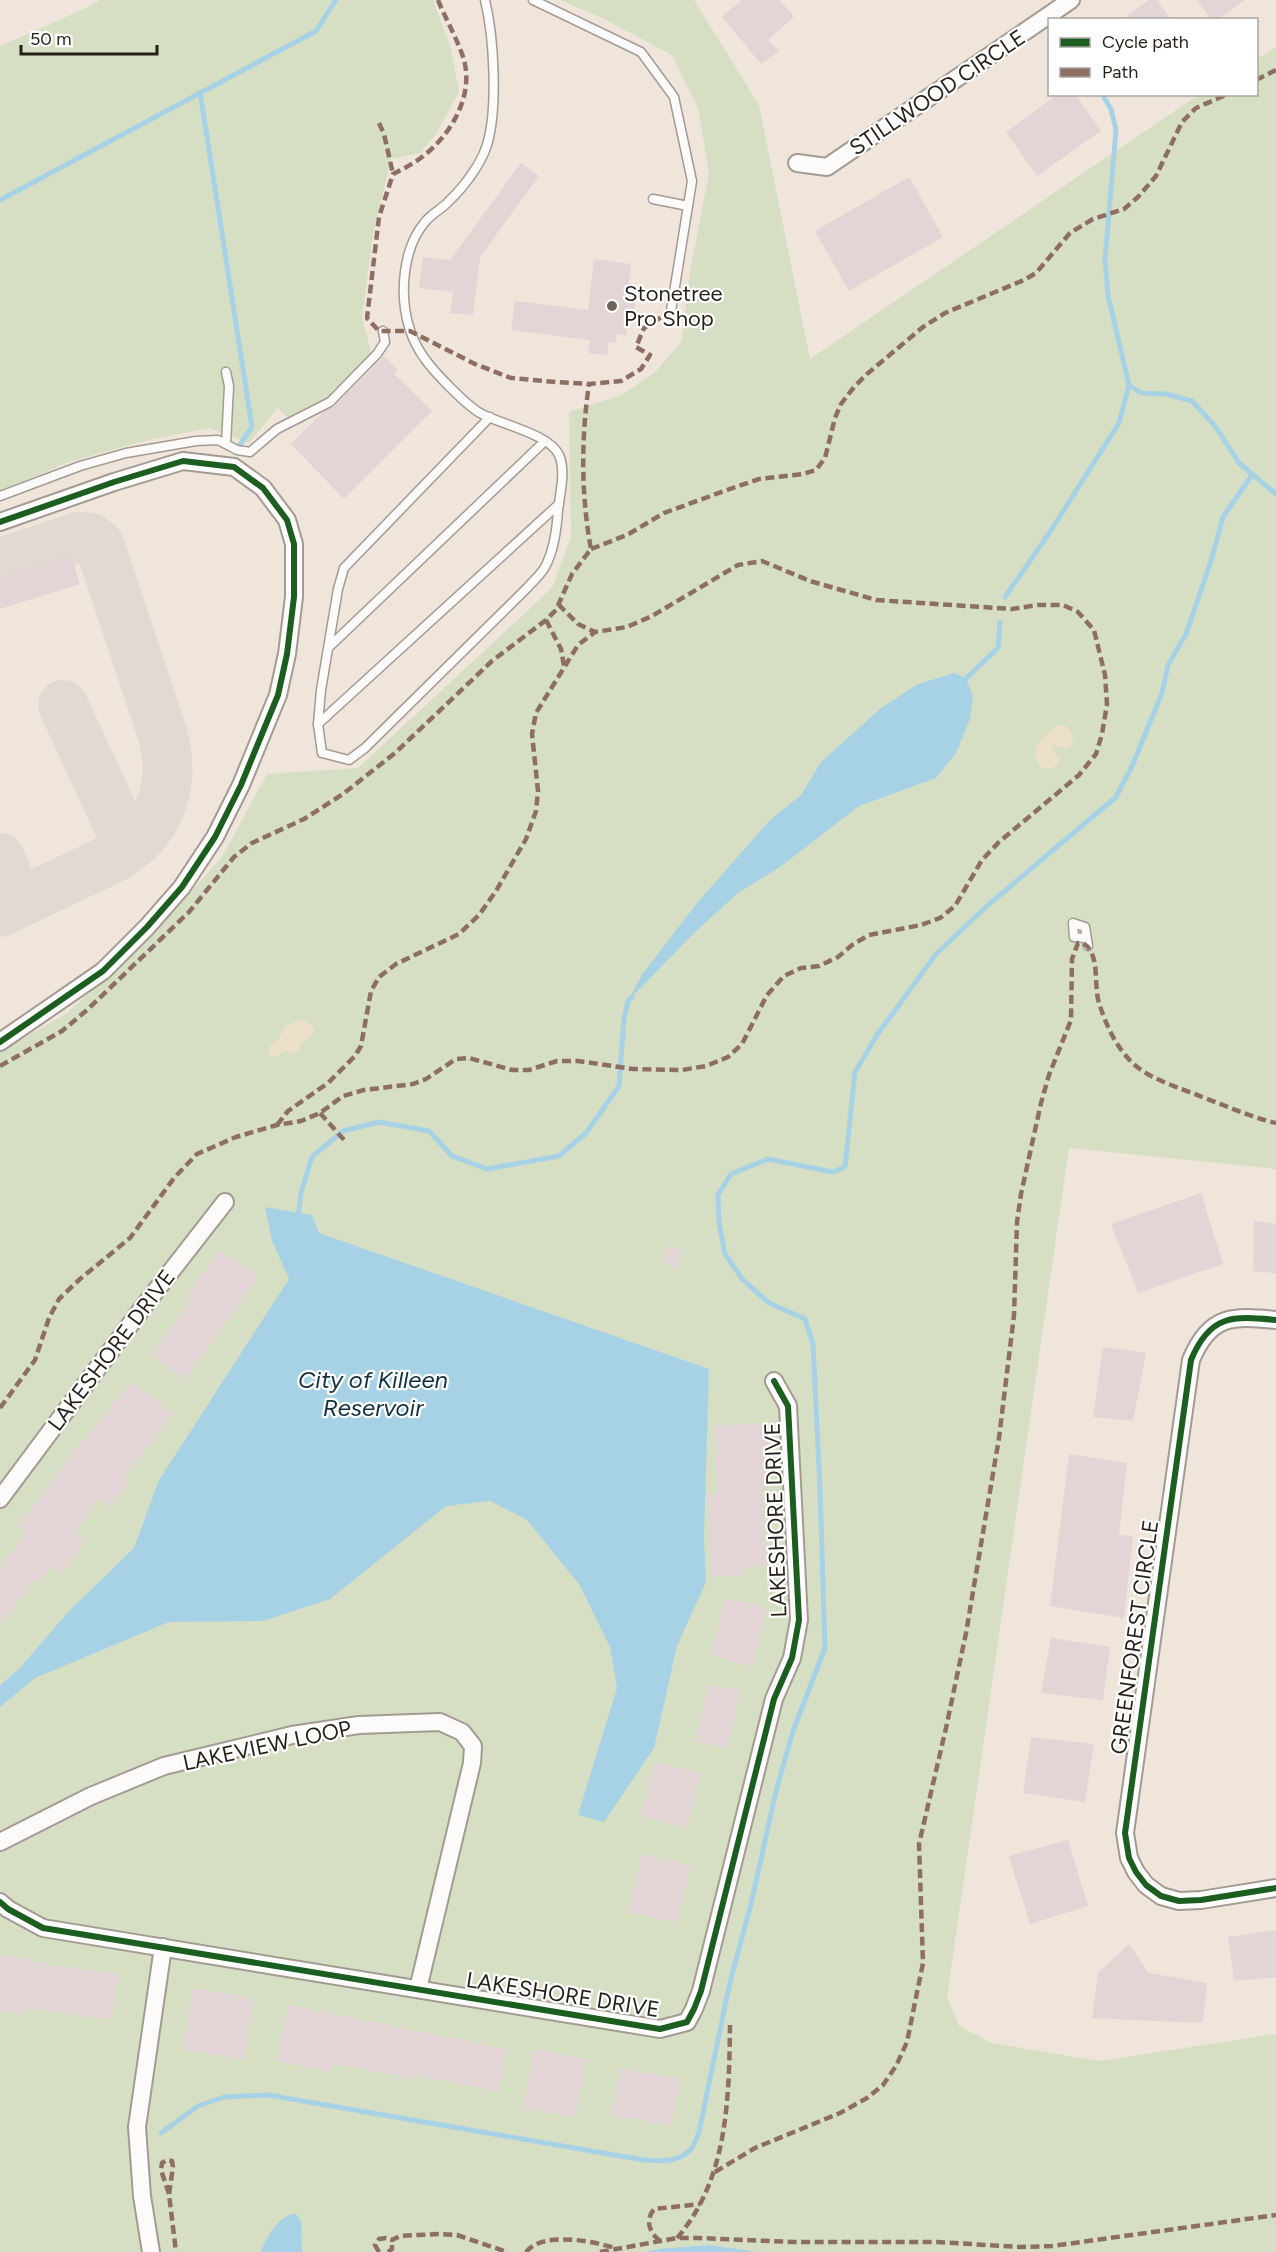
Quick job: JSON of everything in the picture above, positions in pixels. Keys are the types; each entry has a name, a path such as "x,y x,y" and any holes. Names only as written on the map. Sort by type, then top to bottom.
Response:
{"street":[{"name":"STILLWOOD CIRCLE","path":"797,163 827,167 1071,0"},
{"path":"0,522 114,482 183,461 234,467 263,488 287,520 294,544 294,597 287,654 278,694 241,785 215,837 189,877 147,927 103,971 0,1042"},
{"name":"LAKESHORE DRIVE","path":"0,1499 225,1202"},
{"name":"GREENFOREST CIRCLE","path":"1276,1320 1238,1317 1228,1320 1206,1334 1197,1345 1191,1360 1125,1833 1129,1858 1136,1872 1146,1885 1161,1896 1179,1901 1201,1900 1276,1888"},
{"name":"LAKESHORE DRIVE","path":"0,1902 8,1909 44,1928 660,2029 687,2022 701,1991 774,1700 792,1658 799,1620 788,1406 774,1381"},
{"name":"LAKEVIEW LOOP","path":"0,1842 91,1796 164,1766 327,1728 440,1722 462,1732 473,1746 472,1763 418,1989"},
{"path":"151,2252 142,2196 137,2127 163,1947"}],"lane":[{"path":"485,0 490,22 492,86 492,114 487,145 468,178 450,201 425,221 410,246 405,270 405,294 410,331 424,358 479,412 545,441 559,454 562,474 559,504 547,564 527,588 365,748 349,760 322,753 318,724 338,589 344,568 490,417"},
{"path":"533,0 641,52 674,97 692,181 671,311"},
{"path":"653,199 688,206"},
{"path":"0,496 80,466 126,453 196,441 218,440 237,450 250,452 277,429 330,402 385,342 383,331"},
{"path":"226,372 229,386 226,444"},
{"path":"329,648 545,441"},
{"path":"318,724 559,504"}],"green space":[{"path":"100,0 433,0 451,48 459,92 436,134 420,153 391,159 373,234 362,317 372,355 329,399 289,419 278,408 249,443 210,428 148,440 68,462 0,492 0,46"},
{"path":"560,0 694,0 759,105 810,359 1197,96 1258,96 1258,58 1276,47 1276,1169 1069,1148 947,1997 959,2026 992,2043 1100,2061 1276,2034 1276,2252 0,2252 0,1052 67,1013 153,934 222,857 267,774 358,768 552,588 571,537 569,412 622,395 655,372 682,341 689,277 709,173 698,108 672,55 602,18"}],"sand":[{"path":"1058,725 1070,730 1073,744 1067,748 1053,745 1052,750 1059,758 1059,763 1052,768 1043,768 1035,756 1036,750 1042,739"},
{"path":"299,1020 306,1021 311,1026 314,1030 312,1036 301,1043 299,1050 295,1053 286,1051 273,1057 270,1054 270,1045 277,1041 287,1025"}],"water":[{"path":"954,673 966,678 973,696 970,719 956,753 936,778 859,806 780,867 738,893 694,933 628,1001 641,976 697,903 770,820 801,795 821,762 881,708 918,684"},
{"name":"City of Killeen Reservoir","path":"265,1207 312,1215 319,1233 709,1369 704,1538 706,1582 677,1646 654,1748 604,1822 578,1815 617,1688 610,1647 579,1584 527,1520 490,1501 446,1506 330,1599 263,1621 169,1622 35,1678 0,1707 0,1685 19,1669 68,1612 134,1548 159,1480 289,1279 272,1241"},
{"path":"296,2214 302,2227 303,2252 261,2252 266,2240 279,2222"},
{"path":"709,2245 757,2252 645,2252 659,2249"}],"building":[{"path":"741,0 780,0 794,17 768,40 779,51 761,64 722,17"},
{"path":"1149,0 1157,0 1170,18 1125,18"},
{"path":"1197,0 1245,0 1220,18 1210,18"},
{"path":"1055,96 1076,96 1101,131 1037,176 1006,132"},
{"path":"521,163 539,176 480,257 473,315 450,313 453,292 419,288 423,257 450,260"},
{"path":"909,177 943,237 849,291 815,231"},
{"name":"Stonetree Pro Shop","path":"594,259 631,264 628,292 636,293 633,321 627,320 626,335 617,334 616,343 609,342 607,355 588,353 590,340 511,330 515,301 588,310"},
{"path":"384,356 398,370 394,374 432,411 344,499 291,444 322,413 335,406"},
{"path":"71,555 80,584 0,609 0,579"},
{"path":"1201,1193 1223,1264 1138,1293 1111,1224"},
{"path":"1254,1221 1276,1224 1276,1273 1253,1271"},
{"path":"668,1245 683,1250 677,1268 662,1263"},
{"path":"220,1250 259,1278 184,1380 151,1354 192,1301 186,1297"},
{"path":"1103,1347 1146,1353 1133,1421 1093,1417"},
{"path":"131,1381 173,1414 123,1479 128,1483 110,1508 99,1499 75,1532 86,1541 62,1574 51,1566 39,1583 34,1580 0,1625 0,1568 26,1533 18,1527 84,1438 86,1439"},
{"path":"767,1423 770,1483 762,1484 766,1566 744,1567 744,1575 711,1576 708,1495 718,1494 714,1426"},
{"path":"1069,1454 1127,1463 1119,1535 1133,1536 1124,1618 1050,1606"},
{"path":"725,1598 767,1608 752,1667 711,1656"},
{"path":"1051,1638 1110,1647 1103,1700 1041,1693"},
{"path":"708,1684 740,1691 728,1748 696,1741"},
{"path":"1031,1737 1094,1744 1085,1802 1023,1793"},
{"path":"655,1762 701,1774 687,1828 640,1816"},
{"path":"1068,1840 1088,1906 1030,1924 1009,1856"},
{"path":"642,1854 691,1866 677,1923 628,1912"},
{"path":"1276,1930 1276,1977 1234,1981 1228,1937"},
{"path":"1129,1944 1149,1973 1207,1983 1203,2023 1092,2018 1098,1973"},
{"path":"0,1955 32,1959 32,1962 118,1974 112,2020 25,2008 24,2014 0,2011"},
{"path":"193,1988 254,1999 243,2060 183,2049"},
{"path":"288,2005 507,2049 498,2092 414,2075 413,2079 333,2063 331,2072 277,2061"},
{"path":"534,2049 586,2059 575,2117 523,2108"},
{"path":"620,2068 680,2079 671,2126 611,2115"}],"waterway":[{"path":"0,200 316,31 336,0"},
{"path":"200,92 252,427 239,446"},
{"path":"1005,597 1050,532 1119,423 1129,385 1108,296 1105,259 1116,130 1111,109 1103,96"},
{"path":"1129,385 1141,393 1166,394 1192,401 1215,426 1239,463 1276,494"},
{"path":"161,2133 198,2106 224,2097 268,2095 638,2159 672,2160 679,2158 693,2146 699,2132 730,1982 751,1904 776,1791 793,1731 825,1648 813,1344 805,1319 769,1303 743,1280 725,1254 719,1223 718,1195 731,1174 768,1159 833,1172 845,1167 855,1072 877,1035 936,954 987,906 1116,797 1133,764 1162,693 1168,665 1186,634 1211,561 1223,517 1252,475"},
{"path":"961,683 998,648 1000,622"},
{"path":"298,1217 301,1193 312,1157 343,1131 379,1122 429,1131 452,1156 487,1169 559,1156 586,1133 619,1086 624,1019 628,1001 632,997"}],"taxiway":[{"path":"0,563 79,537 91,538 100,546 162,733 167,765 164,796 151,824 141,837 102,864 0,912"},
{"path":"63,705 118,824 121,841 115,857"},
{"path":"0,858 8,884 8,891 0,911"}],"marked path":[{"path":"438,0 464,60 466,88 457,114 442,138 419,160 393,174 379,217 367,318 379,331 410,331 475,364 511,378 589,384 621,381 641,369 650,355 636,347 644,328 671,311"},
{"path":"1258,79 1276,70"},
{"path":"591,549 627,535 664,513 727,490 759,479 803,474 816,470 825,458 841,404 867,374 923,327 945,313 1036,273 1070,233 1093,219 1124,209 1156,176 1182,122 1196,108 1223,96"},
{"path":"379,123 384,134 393,174"},
{"path":"0,1066 62,1031 87,1010 189,912 234,857 252,843 304,819 343,794 395,753 492,661 556,610 572,574 591,549 585,508 583,467 589,384"},
{"path":"0,1408 35,1360 49,1318 59,1299 130,1238 174,1178 197,1154 236,1137 277,1125 301,1121 320,1113 343,1096 364,1090 413,1084 426,1079 456,1059 469,1058 512,1070 529,1070 557,1061 578,1061 633,1069 682,1070 706,1066 728,1057 742,1044 767,995 784,976 801,968 819,966 838,957 869,935 921,925 940,918 955,906 982,860 999,842 1079,775 1096,754 1102,734 1107,704 1105,675 1094,630 1078,612 1063,605 1038,605 1012,609 876,600 810,581 762,561 738,565 652,616 627,627 595,632 578,624 559,605"},
{"path":"546,620 561,649 564,666"},
{"path":"277,1125 288,1111 328,1083 355,1056 361,1046 371,991 379,977 396,964 459,934 479,915 496,891 526,839 536,811 538,791 532,734 536,713 578,645 595,632"},
{"path":"715,2172 755,2148 840,2113 867,2098 883,2085 896,2066 907,2042 923,1963 919,1844 966,1633 999,1438 1014,1315 1017,1222 1021,1194 1049,1075 1071,1020 1072,959 1078,943 1083,943 1092,954 1099,1003 1109,1028 1129,1060 1151,1076 1168,1084 1248,1115 1276,1123"},
{"path":"320,1113 345,1141"},
{"path":"677,2238 694,2215 707,2190 716,2164 726,2109 730,2025"},
{"path":"169,2194 173,2167 172,2161 167,2160 162,2163 161,2170 169,2194 176,2252"},
{"path":"660,2241 653,2234 649,2222 654,2209 700,2204"},
{"path":"600,2252 677,2238 1052,2246 1276,2215"},
{"path":"379,2252 375,2245 379,2239 392,2240 400,2236 437,2234 457,2235 507,2252"},
{"path":"526,2252 544,2242 568,2239 615,2248"},
{"path":"388,2252 392,2249 392,2240"}],"cycle path":[{"path":"0,522 114,482 183,461 234,467 263,488 287,520 294,544 294,597 287,654 278,695 241,785 215,837 182,887 147,927 103,971 0,1042"},
{"path":"1276,1320 1247,1318 1224,1321 1206,1334 1191,1360 1125,1833 1129,1858 1136,1872 1146,1885 1161,1896 1179,1901 1201,1900 1276,1888"},
{"path":"0,1902 8,1909 43,1928 660,2029 687,2022 701,1991 774,1699 792,1658 799,1620 788,1406 774,1381"}],"place":[{"name":"Stonetree Pro Shop","path":"612,306"}]}
